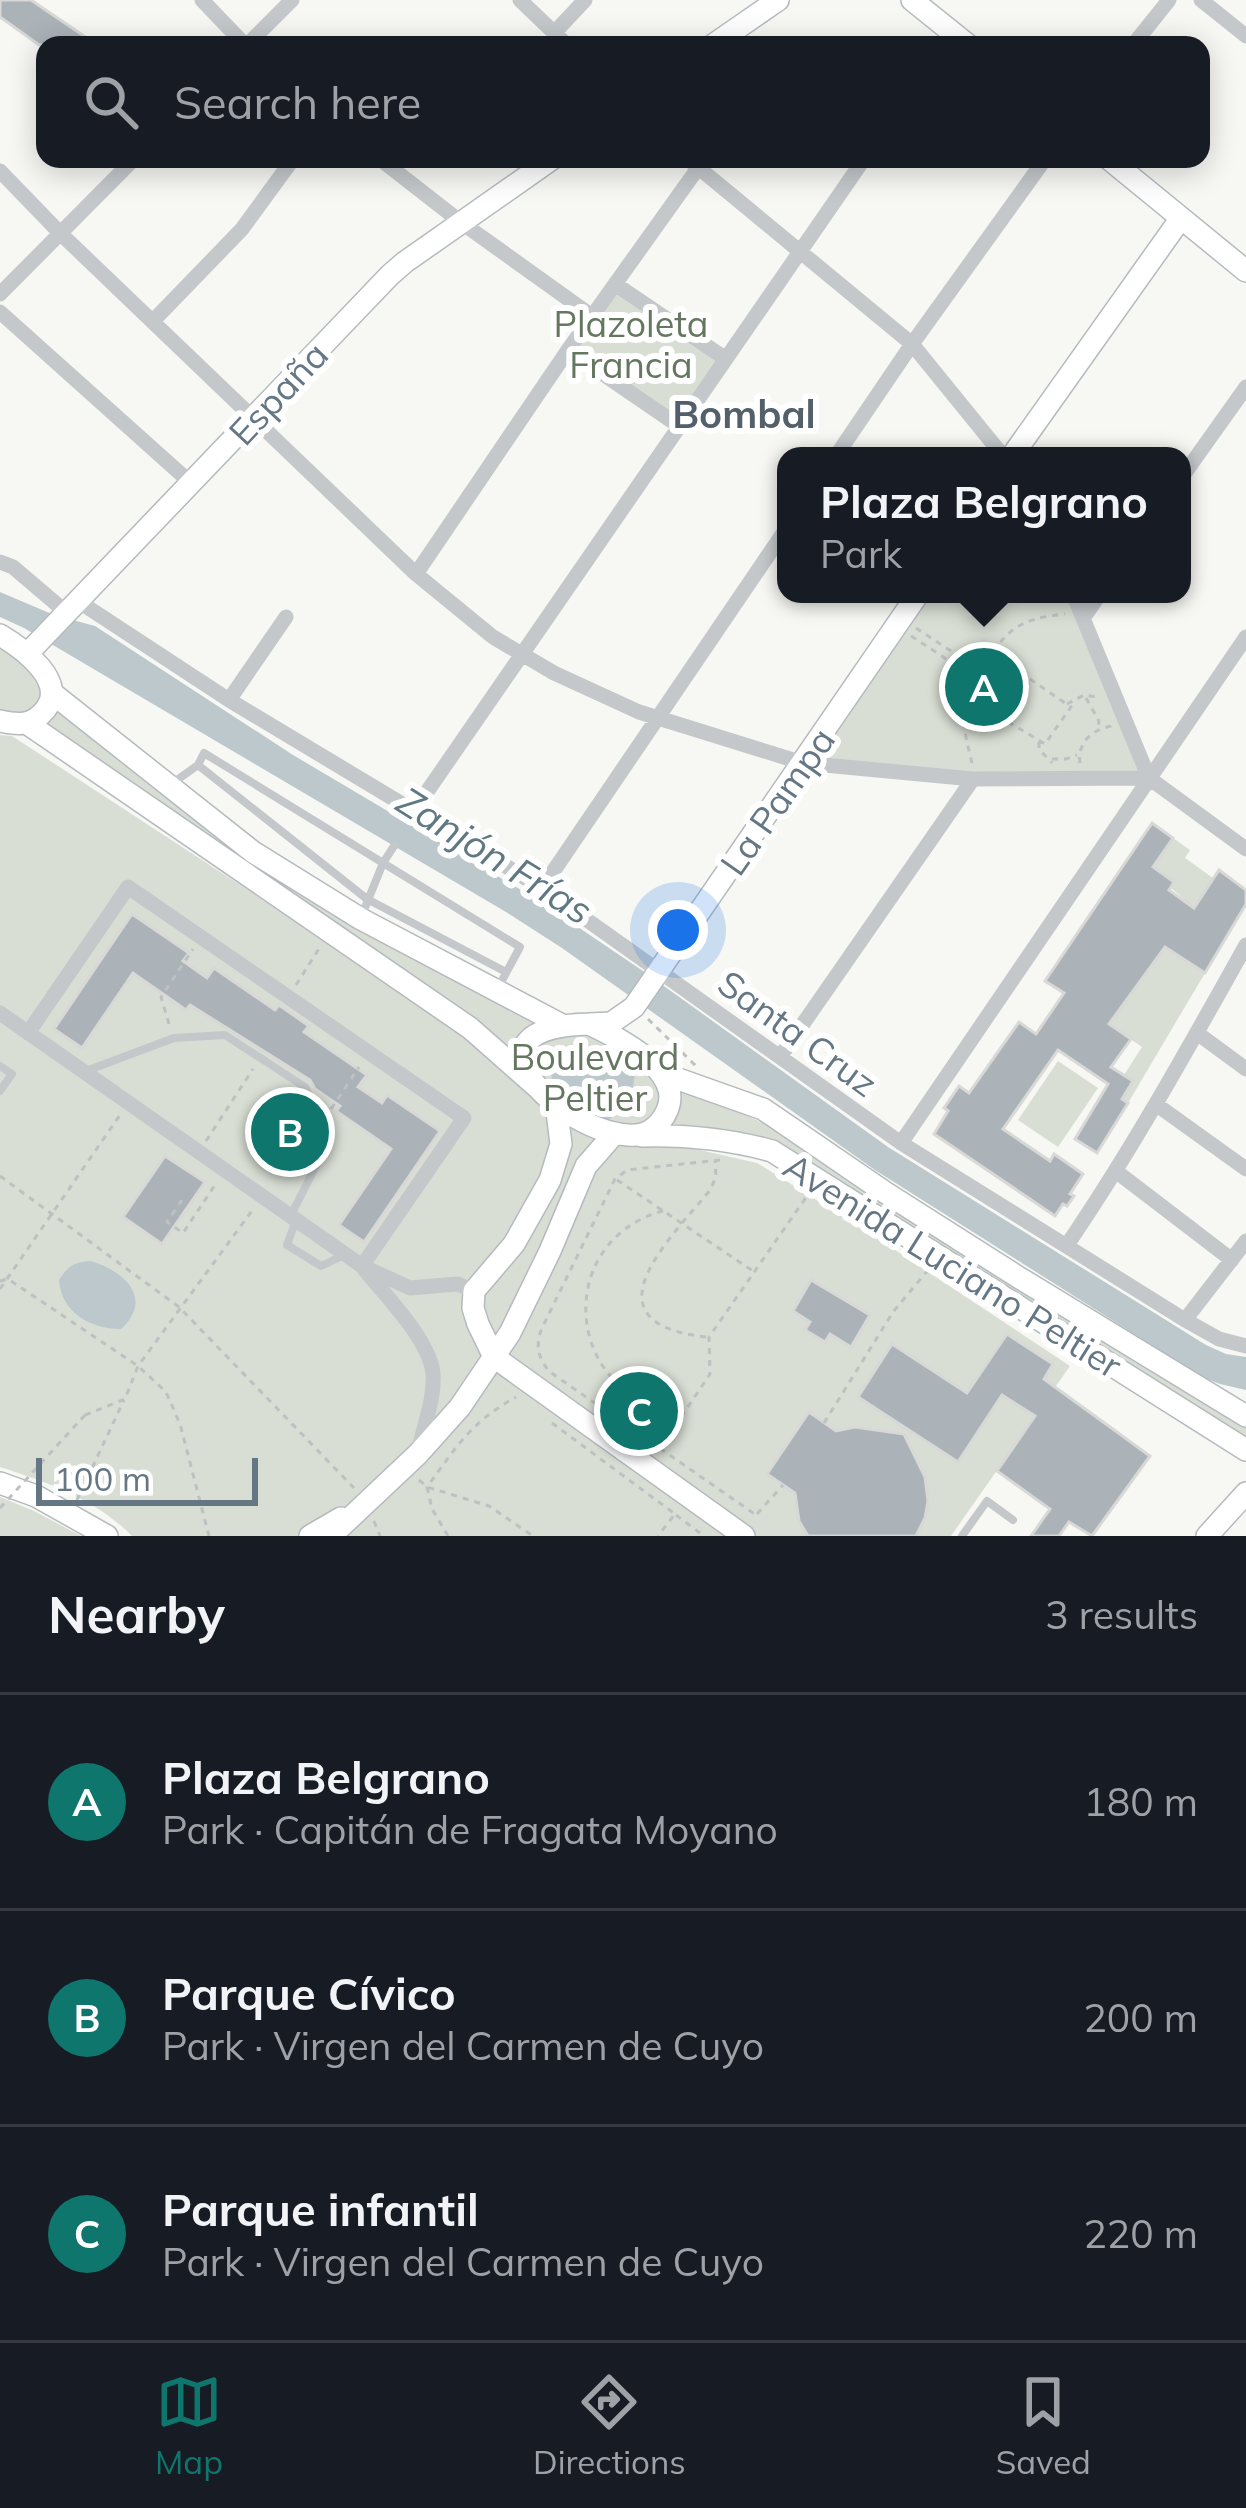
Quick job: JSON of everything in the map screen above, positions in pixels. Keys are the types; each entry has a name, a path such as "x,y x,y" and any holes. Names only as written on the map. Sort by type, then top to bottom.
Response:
{"main road":[{"path":"726,36 778,0"},
{"path":"912,0 950,36"},
{"name":"España","path":"35,646 390,275 539,168"},
{"path":"1119,168 1246,271"},
{"path":"1018,447 1181,218"},
{"name":"La Pampa","path":"636,1005 912,603"},
{"path":"0,635 35,646 52,693 51,703 28,724"},
{"path":"52,693 253,852 502,981 562,1025"},
{"path":"0,721 28,724 470,1028 580,1121 614,1135 642,1136 665,1114 664,1074 617,1037 590,1024"},
{"path":"538,1088 520,1058 532,1036 562,1025 611,1023 636,1005"},
{"path":"636,1005 629,1024 642,1055"},
{"name":"Avenida Luciano Peltier","path":"664,1074 763,1109 1018,1277 1246,1416"},
{"path":"556,1104 561,1144 550,1180 514,1244 474,1291 478,1324 494,1357 742,1535"},
{"path":"331,1536 460,1407 510,1333 586,1166 614,1135"},
{"name":"Avenida Luciano Peltier","path":"642,1136 730,1139 772,1151 1246,1450"},
{"path":"0,1483 35,1496 107,1536"},
{"path":"1207,1536 1246,1493"},
{"path":"310,1536 367,1501"}],"street":[{"path":"202,0 237,36"},
{"path":"255,36 292,0"},
{"path":"520,0 557,36"},
{"path":"562,36 585,0"},
{"path":"1140,36 1169,0"},
{"path":"1201,0 1246,36"},
{"path":"0,294 125,168"},
{"path":"153,321 242,229 286,168"},
{"path":"392,168 592,316"},
{"path":"416,574 690,168"},
{"path":"698,168 912,344 996,447"},
{"path":"413,812 858,168"},
{"path":"842,447 1039,168"},
{"path":"0,171 416,574 520,655 612,701 803,764 974,775 1149,778"},
{"path":"615,284 726,359"},
{"path":"0,312 192,484"},
{"path":"568,350 680,426"},
{"path":"1191,465 1246,387"},
{"path":"542,888 777,542"},
{"name":"Santa Cruz","path":"0,562 69,611 229,700 542,888 657,975 901,1143 1185,1320 1220,1339 1246,1346"},
{"path":"1076,603 1149,778 1246,849"},
{"path":"1080,615 1091,603"},
{"path":"229,700 286,617"},
{"path":"901,1143 1246,637"},
{"path":"780,1057 974,775"},
{"path":"28,1033 128,887 464,1118 362,1267"},
{"path":"1067,1245 1117,1172 1241,967 1246,945"},
{"path":"0,1013 362,1267 410,1288 458,1284 474,1291"},
{"path":"1197,1033 1246,1069"},
{"path":"1157,1105 1246,1169"},
{"path":"1117,1172 1232,1260"},
{"path":"1185,1320 1246,1241"},
{"path":"362,1267 415,1333 433,1367 418,1454"}],"lane":[{"path":"168,786 198,765 204,753 520,946 502,981"},
{"path":"198,765 364,909 394,846"},
{"path":"83,1072 174,1037 225,1035 305,1087 323,1120 322,1154 293,1218 287,1245 321,1266 345,1255"},
{"path":"0,1066 12,1074 0,1091"},
{"path":"962,1536 987,1501 1013,1520"}],"path":[{"path":"974,775 964,704 1000,640 1030,618 1080,615"},
{"path":"907,623 1020,697"},
{"path":"902,630 1015,704"},
{"path":"934,651 940,644"},
{"path":"1030,680 1071,706 1046,744 1005,720 1015,704 1030,680"},
{"path":"1067,704 1084,695 1110,701"},
{"path":"1084,695 1099,721 1098,729"},
{"path":"1046,757 1059,760 1078,754 1098,729 1119,726"},
{"path":"1039,740 1040,749 1054,765"},
{"path":"1078,754 1083,771"},
{"path":"289,997 329,933"},
{"path":"174,1037 161,998 201,936"},
{"path":"323,1120 369,1052"},
{"path":"199,1152 261,1058"},
{"path":"0,1289 128,1103"},
{"path":"709,1337 664,1329 648,1312 642,1295 648,1268 711,1189 715,1160"},
{"path":"733,1161 627,1170 616,1179 538,1342 540,1358 550,1372 756,1515"},
{"path":"0,1176 179,1307 367,1501"},
{"path":"616,1179 754,1272"},
{"path":"182,1200 167,1222 183,1232 213,1189"},
{"path":"661,1447 710,1374 709,1337 808,1195"},
{"path":"71,1514 138,1366 262,1197"},
{"path":"663,1211 617,1235 600,1257 586,1296 586,1323 608,1374 628,1393 653,1406 685,1411"},
{"path":"824,1423 893,1312 928,1270"},
{"path":"0,1281 8,1279 138,1366 166,1392 180,1424 209,1536"},
{"path":"448,1536 432,1509 427,1486 472,1426 517,1396 539,1389"},
{"path":"606,1410 628,1393"},
{"path":"0,1508 85,1415 125,1399"},
{"path":"552,1423 704,1536"},
{"path":"742,1535 783,1485"},
{"path":"427,1486 490,1506 532,1536"},
{"path":"658,1536 675,1514"}],"green space":[{"name":"Plazoleta Francia","path":"615,284 726,359 679,426 568,350"},
{"path":"916,603 1073,603 1143,774 974,775 809,760"},
{"name":"Boulevard Peltier","path":"0,638 48,685 336,913 589,1026 661,1075 771,1127 1246,1422 1246,1444 773,1147 615,1132 0,714"},
{"path":"0,735 12,736 464,1031 571,1127 616,1146 682,1146 757,1163 1070,1366 951,1536 132,1536 87,1502 0,1467"},
{"path":"1173,838 1190,850 1185,858 1213,878 1193,907 1170,887 1174,881 1153,867"},
{"path":"1165,947 1205,973 1128,1103 1122,1098 1124,1075 1142,1047 1109,1024"},
{"path":"1058,1061 1098,1088 1058,1147 1018,1120"},
{"path":"0,1497 34,1511 81,1536 0,1536"}],"shaded area":[{"path":"0,592 95,626 293,755 538,900 888,1147 1206,1345 1246,1357 1246,1390 1202,1377 875,1170 506,912 0,617"},
{"path":"572,1048 635,1074 631,1103 603,1124 581,1106 553,1093 551,1072 540,1066 546,1057 556,1061"},
{"path":"90,1261 114,1271 131,1287 135,1307 121,1329 88,1322 65,1301 59,1280 72,1266"}],"building":[{"path":"0,0 31,0 84,36 36,36 36,43 0,17"},
{"path":"1152,823 1173,838 1153,867 1174,882 1169,890 1194,908 1219,870 1246,890 1246,904 1205,973 1165,947 1109,1024 1131,1039 1111,1067 1133,1081 1122,1099 1128,1103 1097,1153 1075,1139 1108,1084 1058,1050 1003,1129 1050,1161 1054,1154 1083,1174 1070,1194 1074,1196 1055,1216 934,1134 959,1086 969,1093 1019,1022 1036,1034 1064,993 1045,981"},
{"path":"132,914 189,953 183,961 207,978 214,968 275,1010 279,1005 309,1026 304,1032 367,1075 358,1087 382,1103 387,1095 440,1131 364,1242 339,1225 391,1149 336,1111 340,1106 310,1080 190,1005 186,1010 133,973 82,1048 54,1029"},
{"path":"165,1156 205,1182 162,1244 123,1217"},
{"path":"811,1280 870,1315 851,1347 830,1334 825,1342 805,1330 810,1322 793,1311"},
{"path":"1007,1334 1053,1364 1044,1379 1150,1456 1092,1536 1069,1522 1059,1536 1031,1536 1050,1509 997,1471 1035,1416 1002,1395 958,1462 858,1397 892,1344 967,1393"},
{"path":"809,1412 836,1431 855,1427 904,1434 925,1477 928,1501 916,1536 808,1536 799,1521 795,1493 767,1474"}],"place":[{"name":"Plaza Belgrano","path":"984,687"},
{"name":"Parque Cívico","path":"290,1132"},
{"name":"Parque infantil","path":"639,1411"}],"district":[{"name":"Bombal","path":"744,413"}],"water label":[{"name":"Zanjón Frías","path":"495,855"}]}
